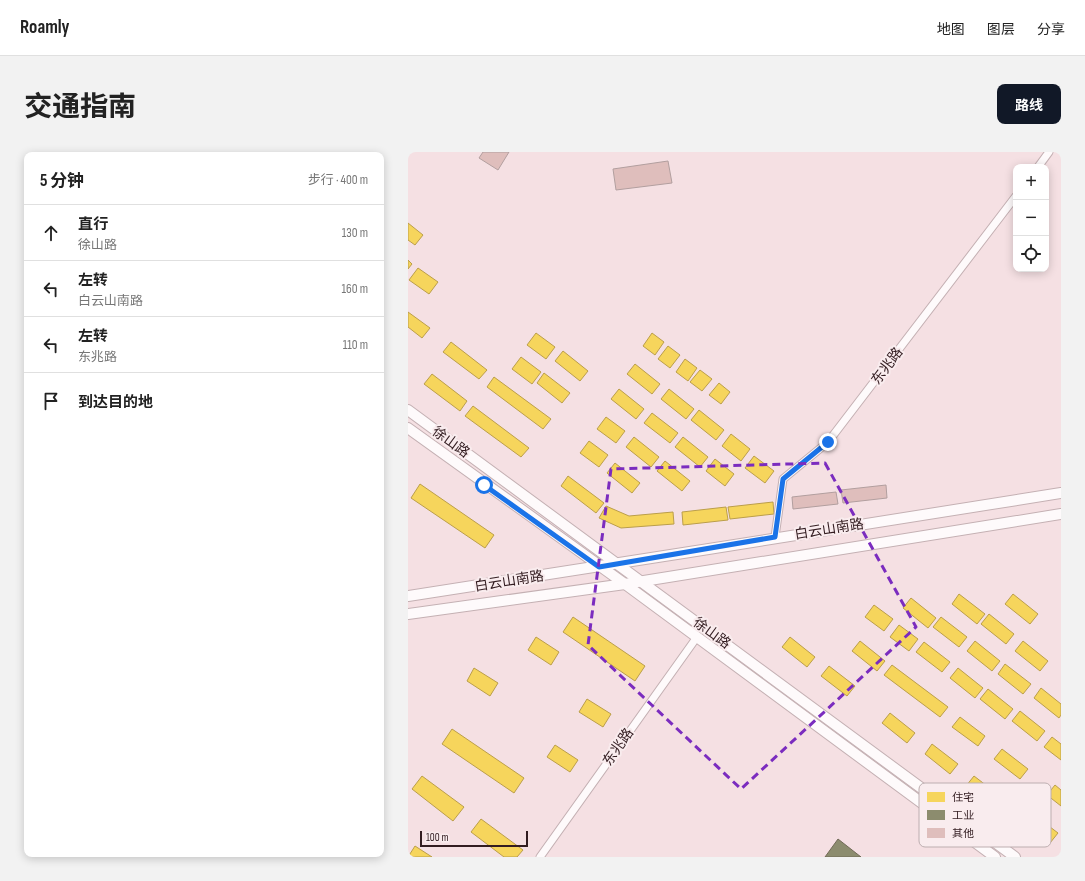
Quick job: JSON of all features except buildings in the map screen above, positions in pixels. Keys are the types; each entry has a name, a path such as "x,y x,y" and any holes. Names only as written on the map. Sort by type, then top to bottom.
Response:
{"main road":[{"name":"徐山路","path":"408,410 919,786"},
{"name":"徐山路","path":"408,428 599,567 625,584 919,801"},
{"name":"白云山南路","path":"408,596 618,564 775,537 1061,494"},
{"name":"白云山南路","path":"408,614 625,584 976,526 1061,514"},
{"name":"徐山路","path":"981,847 995,857"},
{"name":"徐山路","path":"1001,847 1015,857"}],"street":[{"path":"1040,164 1049,152"},
{"name":"东兆路","path":"775,537 783,479 828,442 1013,200"},
{"name":"东兆路","path":"540,857 697,637"}],"highlighted area":[{"path":"825,463 916,627 741,789 588,645 611,469"}],"route":[{"path":"484,485 599,567 775,537 783,479 828,442"}]}
